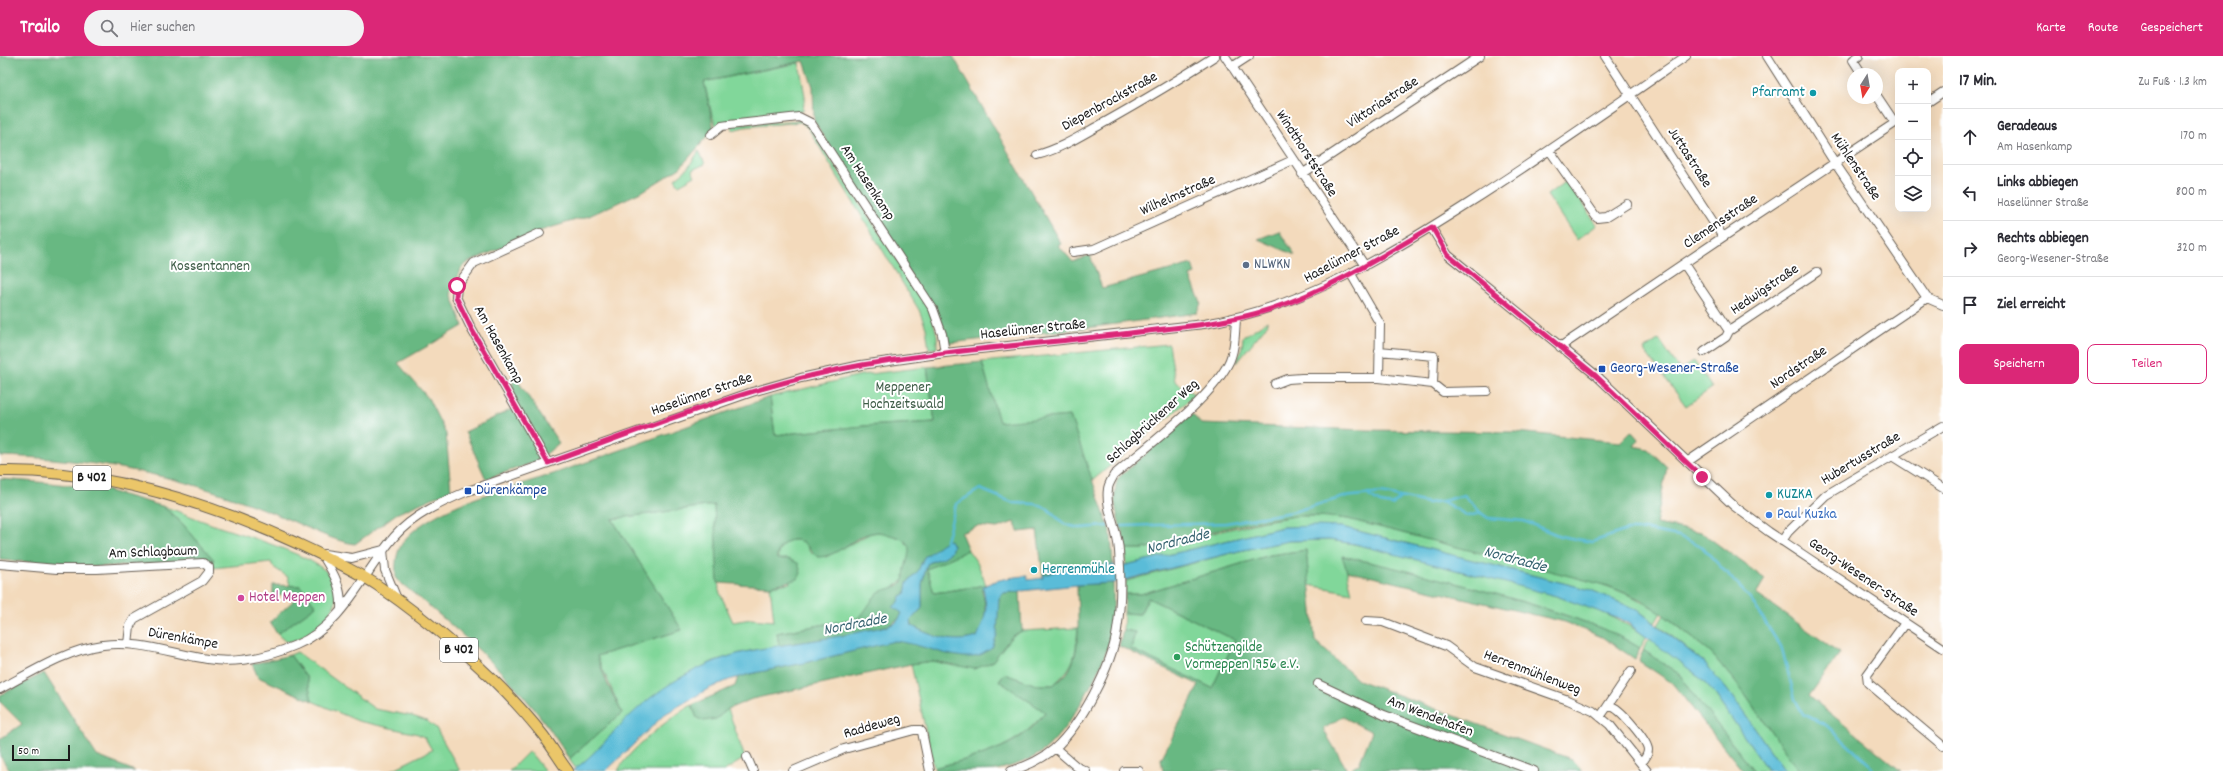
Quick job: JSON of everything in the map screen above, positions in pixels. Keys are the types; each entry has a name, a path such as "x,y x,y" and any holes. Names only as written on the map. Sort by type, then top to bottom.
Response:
{"main road":[{"name":"B 402","path":"0,472 42,472 140,487 226,513 321,554 365,578 398,600 446,638 495,684 543,735 568,771"}],"street":[{"name":"Diepenbrockstraße","path":"1037,154 1050,152 1108,121 1215,56"},
{"name":"Windthorststraße","path":"1225,56 1364,266"},
{"path":"1232,67 1249,56"},
{"name":"Viktoriastraße","path":"1302,174 1480,56"},
{"name":"Juttastraße","path":"1605,56 1723,236"},
{"name":"Haselünner Straße","path":"365,578 395,536 413,520 439,503 548,463 752,392 861,365 945,353 1106,336 1236,319 1308,294 1351,274 1432,227 1550,151 1686,56"},
{"name":"Mühlenstraße","path":"1767,56 1835,163 1927,298"},
{"path":"1858,68 1853,60 1859,56"},
{"path":"1931,100 1943,92"},
{"path":"1883,104 1895,119"},
{"name":"Am Hasenkamp","path":"711,135 722,126 730,125 799,117 811,123 933,308 942,334 945,353"},
{"name":"Clemensstraße","path":"1560,347 1723,236 1895,123"},
{"path":"1550,151 1597,218 1606,217 1626,204"},
{"name":"Wilhelmstraße","path":"1073,252 1094,249 1293,160"},
{"name":"Georg-Wesener-Straße","path":"1432,227 1448,255 1627,404 1734,506 1782,541 1943,648"},
{"name":"Am Hasenkamp","path":"540,233 474,262 457,286 456,297 472,330 548,463"},
{"name":"Hedwigstraße","path":"1684,264 1729,331"},
{"name":"Hedwigstraße","path":"1704,352 1726,336 1729,331 1817,272"},
{"path":"1351,274 1380,324 1379,378"},
{"path":"1927,298 1943,305"},
{"name":"Nordstraße","path":"1687,462 1927,298"},
{"name":"Schlagbrückener Weg","path":"1011,771 1035,762 1055,748 1068,733 1083,710 1111,655 1117,630 1119,593 1119,551 1117,532 1108,504 1108,488 1114,475 1189,410 1218,380 1229,363 1234,344 1236,319"},
{"path":"1380,352 1434,356 1433,384"},
{"path":"1275,384 1288,379 1302,378 1379,378 1433,384 1443,392 1487,392"},
{"name":"Hubertusstraße","path":"1782,541 1788,532 1826,495 1943,426"},
{"path":"1892,456 1943,488"},
{"path":"321,554 352,558 384,550 386,574 398,600"},
{"path":"321,554 338,580 342,597 341,609"},
{"name":"Am Schlagbaum","path":"0,564 57,569 97,569 203,563 209,567 209,572 202,581 134,619 130,626 128,644"},
{"name":"Dürenkämpe","path":"0,689 51,662 80,650 103,645 128,644 209,660 244,660 260,658 298,645 314,635 341,609 356,592 365,578"},
{"name":"Herrenmühlenweg","path":"1366,621 1383,622 1446,646 1475,667 1568,700 1600,716 1610,725 1647,771"},
{"path":"1905,623 1867,675 1868,683 1943,746"},
{"path":"1600,716 1631,671"},
{"name":"Am Wendehafen","path":"1318,684 1384,715 1534,771"},
{"path":"1607,707 1612,707 1620,711 1646,743 1647,754 1641,763"},
{"name":"Raddeweg","path":"793,771 844,749 920,730 930,771"},
{"path":"1055,748 1077,767 1086,771"},
{"path":"747,757 753,771"},
{"path":"1124,771 1139,771"}],"green space":[{"name":"Kossentannen","path":"0,56 953,56 1061,244 1058,245 1073,262 1090,255 1102,288 1192,264 1195,274 1190,276 1201,303 1197,313 1094,327 949,343 946,332 814,121 813,87 804,61 704,82 714,129 680,168 643,191 589,216 543,230 469,262 462,267 451,293 463,326 398,363 428,398 446,434 451,490 396,514 355,544 322,534 235,498 163,477 82,462 0,456"},
{"path":"799,63 805,96 803,110 716,126 704,82"},
{"path":"802,120 809,126 930,310 937,335 937,348 929,349 926,328 919,310 808,128 801,122 744,127 733,130 731,125"},
{"path":"699,151 705,164 692,170 695,176 679,185 675,179 687,169"},
{"path":"1567,180 1597,225 1577,240 1547,195"},
{"path":"1279,231 1295,255 1258,239"},
{"path":"1267,321 1268,324 1236,363 1242,347 1243,337"},
{"path":"1659,339 1680,370 1694,361 1712,388 1686,406 1644,350"},
{"path":"1169,344 1175,381 1195,395 1092,481 1070,416 999,423 982,362"},
{"path":"982,362 999,422 1070,416 1111,534 1113,566 1075,566 1043,575 1037,530 1019,532 1014,522 997,528 978,526 961,533 968,550 927,569 934,593 986,585 982,591 985,603 984,620 977,637 960,640 944,638 912,626 911,620 922,608 922,584 927,564 943,558 949,553 953,546 950,541 946,541 933,552 924,557 918,571 907,583 905,594 900,597 899,610 902,613 900,618 889,625 854,634 779,646 777,633 859,618 879,592 896,587 903,580 909,550 906,543 897,537 881,532 875,532 858,538 833,554 818,557 804,543 794,540 789,541 779,550 777,559 788,559 798,563 801,573 798,579 770,586 718,583 714,505 612,519 682,630 597,656 607,683 622,713 569,759 552,732 513,684 468,640 396,579 396,560 399,549 406,538 426,522 460,504 553,474 770,397 775,435 863,426 935,422 927,367"},
{"name":"Meppener Hochzeitswald","path":"927,367 935,422 863,426 775,435 770,397 861,375"},
{"path":"512,372 559,443 538,461 486,479 465,432 514,408"},
{"path":"1192,414 1201,424 1366,430 1516,432 1620,442 1631,431 1639,440 1634,446 1648,449 1667,467 1656,524 1701,532 1765,579 1756,594 1840,653 1809,696 1901,771 1799,771 1741,689 1712,654 1672,621 1642,600 1608,586 1348,519 1322,516 1296,516 1258,521 1143,549 1126,549 1115,505 1118,478"},
{"path":"0,479 102,489 162,506 181,522 214,560 97,567 0,560"},
{"path":"714,505 719,591 733,622 751,619 774,621 770,586 790,583 788,559 778,560 778,555 779,550 785,543 793,540 803,542 812,553 826,557 871,533 881,532 902,538 909,546 911,551 903,580 892,589 879,592 874,597 867,610 859,618 777,633 779,646 744,652 714,661 684,676 576,769 569,759 622,713 597,656 682,630 612,519"},
{"path":"162,506 295,553 324,569 332,578 336,587 336,597 332,611 321,624 310,633 298,639 286,642 277,634 316,606 300,586 290,586 288,577 273,567 271,562 213,568 208,564 214,560 181,522"},
{"path":"1296,516 1324,516 1348,519 1571,575 1626,594 1661,613 1655,623 1639,611 1591,590 1342,527 1283,527 1126,565 1126,549 1143,549 1265,521"},
{"path":"1329,540 1394,553 1556,596 1603,613 1647,637 1640,648 1601,628 1534,605 1463,585 1343,556 1352,593 1309,585 1306,550 1270,555 1141,594 1125,594 1126,581 1239,551 1289,541"},
{"path":"968,550 978,564 986,585 934,593 927,569"},
{"path":"1306,550 1315,641 1358,680 1571,759 1583,771 1348,771 1163,771 1161,759 1199,685 1119,646 1123,630 1135,632 1131,649 1212,688 1235,640 1148,598 1140,614 1124,613 1125,594 1141,594 1270,555","holes":["1343,717 1372,732 1359,764 1348,771 1323,729"]},
{"path":"1342,556 1486,591 1533,605 1601,628 1640,648 1635,659 1602,637 1565,622 1347,571"},
{"path":"1113,583 1112,629 1103,660 1095,678 1073,715 1062,732 1050,745 1039,754 1029,759 1012,766 996,770 935,771 934,768 996,750 1023,735 1035,725 1045,712 999,681 1004,674 1037,685 1053,685 1063,678 1072,664 1077,642 1077,585"},
{"path":"273,585 300,586 316,606 277,634 270,622 293,601 288,596 273,595"},
{"path":"1020,592 1022,631 1012,636 992,662 975,669 933,661 911,664 752,699 728,709 716,719 704,721 697,718 692,705 735,686 738,677 829,657 882,642 906,642 961,656 972,656 983,653 997,615 999,598 1003,593"},
{"path":"1148,598 1235,640 1212,688 1131,649 1135,632 1123,630 1124,613 1140,614"},
{"path":"1664,615 1712,654 1741,689 1799,771 1785,771 1728,691 1706,664 1658,625"},
{"path":"1078,628 1073,660 1066,672 1053,685 1037,685 1004,674 999,680 1045,712 1034,725 1022,735 995,750 966,760 934,768 911,664 932,661 954,666 992,662 1012,636 1022,631"},
{"path":"1649,638 1697,675 1715,694 1768,771 1754,771 1685,684 1682,676 1643,650"},
{"path":"1643,650 1682,676 1685,684 1754,771 1743,771 1672,683 1639,661"},
{"path":"297,652 375,709 412,716 427,721 436,728 460,771 390,771 432,750 425,738 418,734 358,721 312,701 307,678 290,655"},
{"path":"290,655 307,678 312,701 258,677 252,664"},
{"path":"44,673 97,756 135,771 10,771 0,756 0,739 22,724 0,702 0,695"},
{"path":"692,705 697,718 716,719 728,709 745,758 724,771 618,771 630,754 640,744 674,717"},
{"path":"529,751 545,771 509,771"}],"water":[{"path":"1283,527 1342,527 1591,590 1639,611 1706,664 1728,691 1785,771 1768,771 1715,694 1697,675 1625,621 1556,596 1355,544 1329,540 1289,541 1239,551 1113,583 1077,585 1003,593 999,598 997,635 992,648 985,653 975,657 955,656 904,642 895,641 729,680 708,689 665,714 606,771 572,771 588,758 626,719 658,692 686,675 715,661 745,652 822,639 895,623 902,613 893,607 899,602 900,597 905,594 907,583 918,571 924,557 940,545 950,540 953,546 949,553 943,558 927,564 922,584 922,608 911,620 912,626 928,633 944,638 960,640 977,637 984,620 986,606 983,587 992,582 1023,576 1027,576 1028,580 1043,578 1043,575 1075,566 1126,565"}],"waterway":[{"path":"946,541 956,504 980,489 1014,503 1036,504 1048,509 1064,524 1079,528 1108,526"},
{"name":"Nordradde","path":"1122,526 1226,523 1292,512 1344,497 1381,493 1428,503 1442,501 1468,516 1481,513 1488,518 1524,521 1560,536 1592,542 1627,530 1647,530 1679,536 1703,548 1750,598 1782,649 1795,699 1803,714 1826,725 1869,764 1873,771"},
{"path":"1443,501 1464,495 1481,513"},
{"path":"1369,496 1380,503 1392,505 1400,498"}],"place":[{"name":"Pfarramt","path":"1813,93"},
{"name":"NLWKN","path":"1246,265"},
{"name":"Georg-Wesener-Straße","path":"1602,369"},
{"name":"Dürenkämpe","path":"468,491"},
{"name":"KUZKA","path":"1769,495"},
{"name":"Paul Kuzka","path":"1769,515"},
{"name":"Herrenmühle","path":"1034,570"},
{"name":"Hotel Meppen","path":"241,598"},
{"name":"Schützengilde Vormeppen 1956 e.V.","path":"1177,657"}],"route":[{"path":"457,286 456,297 472,330 548,463 752,392 801,378 861,365 945,353 1106,336 1236,319 1271,308 1334,283 1432,227 1448,255 1596,376 1702,477"}]}
